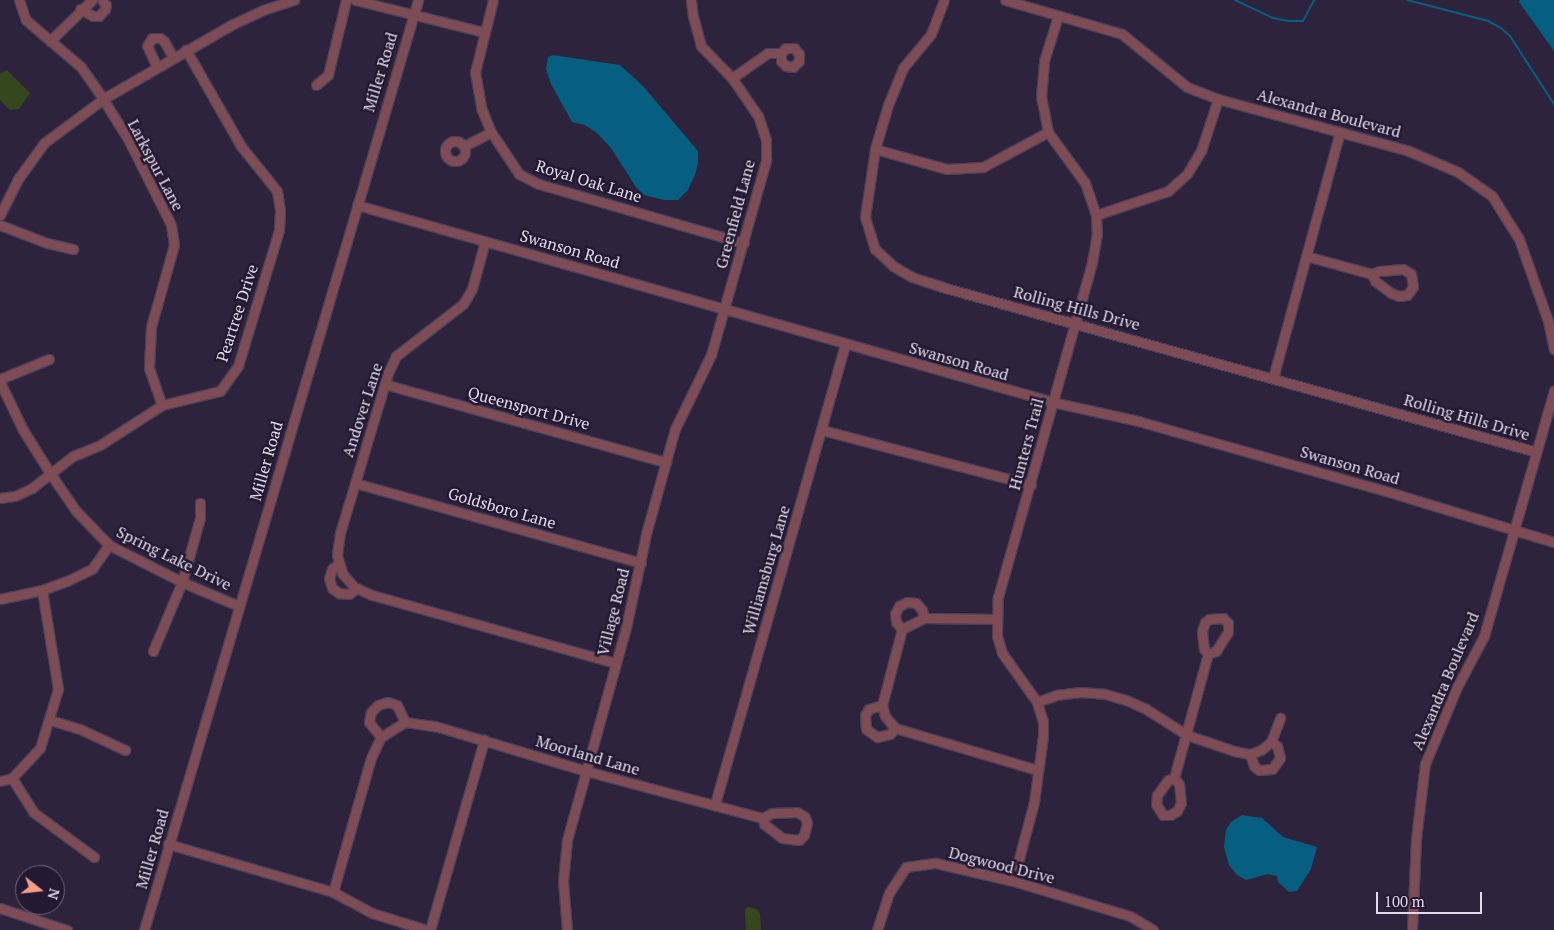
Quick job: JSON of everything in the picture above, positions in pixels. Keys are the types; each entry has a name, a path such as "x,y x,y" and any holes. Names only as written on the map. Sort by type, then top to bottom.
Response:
{"street":[{"name":"Larkspur Lane","path":"19,0 26,20 81,67 103,99 128,140 171,224 174,245 151,327 149,368 162,405"},
{"path":"50,41 80,9 92,0"},
{"path":"80,9 94,16 99,16 106,5 102,0"},
{"path":"0,215 18,179 44,143 103,99 173,57 263,10 294,0"},
{"path":"316,85 328,75 346,0"},
{"path":"355,0 483,32"},
{"name":"Miller Road","path":"144,930 418,0"},
{"name":"Royal Oak Lane","path":"493,0 483,32 475,72 482,110 491,132 519,174 539,184 744,243"},
{"name":"Greenfield Lane","path":"691,0 693,17 701,46 732,78 758,116 766,140 766,160 724,309"},
{"name":"Rolling Hills Drive","path":"944,0 931,34 903,68 888,105 875,149 865,217 875,249 893,266 912,277 942,286 1537,452"},
{"name":"Alexandra Boulevard","path":"1006,0 1122,34 1187,87 1218,99 1417,154 1458,172 1492,196 1519,239 1548,321 1554,349"},
{"name":"Hunters Trail","path":"1012,881 1034,802 1044,736 1043,722 1037,702 1002,653 997,636 998,597 1031,485 1092,262 1097,235 1096,215 1085,183 1048,132 1041,97 1044,61 1058,16"},
{"path":"157,67 147,46 152,38 160,38 164,41 173,57"},
{"name":"Peartree Drive","path":"0,498 15,496 32,488 73,456 100,445 162,405 220,391 238,366 279,230 280,210 277,191 241,146 186,50"},
{"path":"732,78 761,56 768,53 781,53"},
{"path":"1096,215 1168,191 1187,174 1201,151 1218,99"},
{"path":"464,146 491,132"},
{"path":"875,149 947,169 983,167 1048,132"},
{"path":"1273,378 1340,132"},
{"name":"Swanson Road","path":"357,205 1053,402 1138,421 1554,542"},
{"path":"0,225 46,243 73,248"},
{"name":"Andover Lane","path":"485,241 472,289 464,304 396,356 384,384 340,533 337,555 342,573 357,588 372,595 616,663"},
{"path":"1306,256 1372,274"},
{"name":"Village Road","path":"567,930 564,862 567,840 616,663 641,563 646,534 675,429 711,355 724,309"},
{"name":"Williamsburg Lane","path":"715,804 845,344"},
{"path":"0,381 49,359"},
{"name":"Spring Lake Drive","path":"0,381 23,430 50,474 76,510 109,545 182,582 239,606"},
{"name":"Queensport Drive","path":"384,384 666,462"},
{"name":"Alexandra Boulevard","path":"1412,930 1416,839 1425,764 1457,687 1484,636 1554,391"},
{"path":"822,430 1031,485"},
{"name":"Goldsboro Lane","path":"355,483 641,563"},
{"path":"153,651 182,582 200,518 200,502"},
{"path":"0,599 42,590 92,569 109,545"},
{"name":"Andover Lane","path":"339,563 332,569 329,578 332,588 339,594 349,594 357,588"},
{"path":"0,781 12,778 40,748 58,689 42,590"},
{"path":"902,629 896,622 895,614 900,606 907,602 916,604 922,610 924,618"},
{"path":"996,618 924,618 902,629 882,704 885,716 895,728 1038,770"},
{"path":"1174,778 1208,654"},
{"path":"1037,702 1056,695 1079,692 1105,694 1126,700 1146,709 1186,735 1234,751 1250,754 1261,750 1271,742 1280,718"},
{"path":"333,892 371,758 381,737 405,722 397,705 388,702 378,705 371,712 370,722 381,737"},
{"path":"882,704 869,709 865,715 866,729 877,737 890,734 895,728"},
{"path":"50,720 80,729 125,750"},
{"name":"Moorland Lane","path":"405,722 435,726 586,771 763,818 772,813 797,812 805,816 807,823 804,835 799,840 782,838 764,824 763,818"},
{"path":"168,844 333,892 372,913 428,930 484,740"},
{"path":"1250,754 1254,766 1266,771 1272,769 1280,758 1276,746 1271,742"},
{"path":"12,778 33,812 94,858"},
{"name":"Dogwood Drive","path":"877,930 889,893 906,867 936,863 1012,881 1130,916 1153,930"},
{"path":"0,908 66,930"}],"green space":[{"path":"7,70 30,93 19,109 10,110 0,100 0,74"},
{"path":"748,907 757,909 760,914 761,930 746,930 745,910"}],"water":[{"path":"1520,0 1554,0 1554,51 1519,2"},
{"path":"553,55 620,65 643,86 698,151 695,175 688,190 678,200 664,200 644,195 636,187 611,148 597,133 585,125 572,122 551,84 546,69 548,57"},
{"path":"1242,815 1262,818 1283,837 1317,847 1311,869 1297,891 1289,892 1278,882 1277,876 1268,874 1246,880 1237,875 1229,865 1224,847 1226,830 1231,822"}],"waterway":[{"path":"1235,0 1273,18 1289,21 1303,21 1314,0"},
{"path":"1407,0 1488,21 1501,28 1510,36 1554,104"}]}
